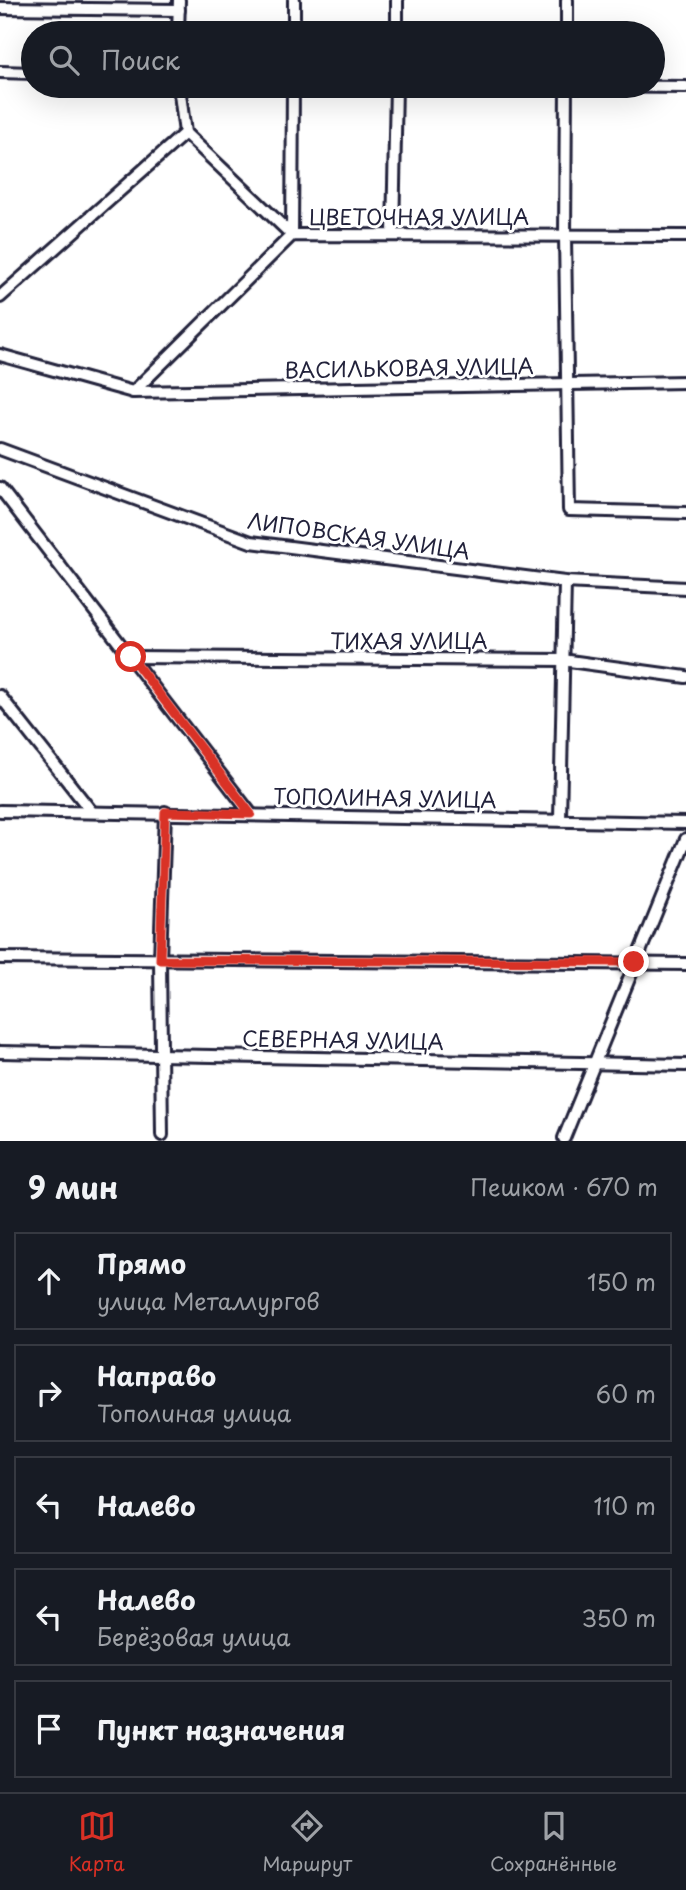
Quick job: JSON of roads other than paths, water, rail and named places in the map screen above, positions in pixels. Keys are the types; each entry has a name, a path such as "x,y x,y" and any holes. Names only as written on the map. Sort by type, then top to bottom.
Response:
{"street":[{"path":"294,0 294,21"},
{"path":"397,0 397,21"},
{"path":"567,0 567,21"},
{"path":"0,8 179,5"},
{"path":"0,72 21,73"},
{"path":"665,87 686,87"},
{"path":"181,98 185,133 292,235"},
{"path":"292,235 293,98"},
{"path":"393,235 396,98"},
{"path":"566,98 565,383 569,510 686,513"},
{"path":"0,297 185,133"},
{"name":"ЦВЕТОЧНАЯ УЛИЦА","path":"133,392 292,235 686,236"},
{"name":"ВАСИЛЬКОВАЯ УЛИЦА","path":"0,355 133,392 686,382"},
{"name":"ЛИПОВСКАЯ УЛИЦА","path":"0,449 251,542 565,582 686,589"},
{"path":"0,488 251,814"},
{"path":"560,819 565,582"},
{"name":"ТИХАЯ УЛИЦА","path":"131,657 562,660 686,677"},
{"path":"0,696 90,811"},
{"name":"ТОПОЛИНАЯ УЛИЦА","path":"0,811 686,823"},
{"path":"162,1135 160,960 165,812"},
{"path":"564,1138 686,839"},
{"path":"0,958 686,964"},
{"name":"СЕВЕРНАЯ УЛИЦА","path":"0,1052 686,1065"}]}
